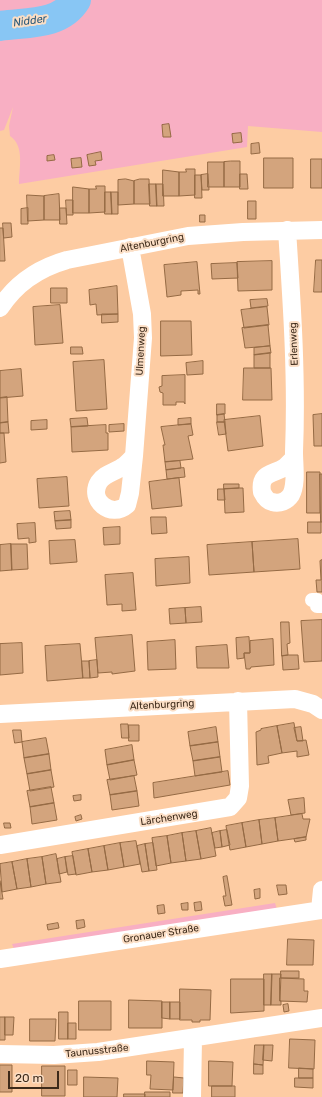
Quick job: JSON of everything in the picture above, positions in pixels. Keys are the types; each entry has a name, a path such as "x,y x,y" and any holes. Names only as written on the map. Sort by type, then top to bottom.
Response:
{"street":[{"name":"Altenburgring","path":"0,308 14,289 30,276 48,266 67,260 188,236 287,230 322,230"},
{"name":"Erlenweg","path":"287,230 295,352 294,458"},
{"name":"Ulmenweg","path":"130,248 143,326 134,456"},
{"name":"Altenburgring","path":"0,714 295,699 313,704 322,710"},
{"name":"Lärchenweg","path":"0,845 230,807 235,803 240,792 238,701"},
{"path":"321,910 322,890"},
{"name":"Gronauer Straße","path":"0,959 321,910"},
{"name":"Taunusstraße","path":"0,1054 77,1054 194,1039 322,1018"},
{"path":"192,1097 194,1039"}],"shaded area":[{"path":"0,0 63,0 33,15 0,20"},
{"path":"84,0 322,0 322,132 248,126 247,147 19,184 20,158 18,145 10,136 9,126 13,107 4,130 0,131 0,40 41,36 74,17"},
{"path":"275,903 277,909 14,949 12,944"}],"building":[{"path":"169,124 171,137 163,137 162,125"},
{"path":"241,133 242,142 233,143 232,134"},
{"path":"259,143 260,153 251,154 251,144"},
{"path":"101,152 102,160 95,161 96,165 89,166 87,155"},
{"path":"54,155 55,160 47,161 47,156"},
{"path":"81,158 82,167 72,168 71,159"},
{"path":"264,158 293,158 293,188 264,188"},
{"path":"311,159 322,159 322,188 311,188"},
{"path":"240,161 240,187 224,187 224,162"},
{"path":"208,162 224,162 224,187 208,187"},
{"path":"186,169 195,169 195,195 179,196 179,172 186,172"},
{"path":"163,170 179,172 179,196 163,196"},
{"path":"208,174 209,190 202,190 201,175"},
{"path":"240,174 247,174 248,189 240,189"},
{"path":"195,175 201,175 202,198 195,198"},
{"path":"126,179 134,181 134,204 118,205 118,180"},
{"path":"149,179 150,204 134,204 134,181"},
{"path":"149,184 156,184 157,206 150,206"},
{"path":"156,184 163,184 164,206 157,206"},
{"path":"96,186 105,186 105,212 89,213 89,189 96,189"},
{"path":"73,187 89,189 89,213 73,213"},
{"path":"105,192 111,192 112,214 105,214"},
{"path":"111,192 118,192 118,214 112,214"},
{"path":"59,194 60,220 44,220 44,196"},
{"path":"27,195 44,196 44,220 28,221"},
{"path":"66,200 73,200 73,215 67,215"},
{"path":"248,201 256,201 256,219 248,219"},
{"path":"28,208 28,224 21,224 21,209"},
{"path":"60,208 66,208 67,224 60,224"},
{"path":"200,215 205,215 205,222 200,222"},
{"path":"3,223 11,223 12,237 4,238"},
{"path":"0,228 3,228 5,261 0,261"},
{"path":"316,260 322,260 322,292 314,292"},
{"path":"272,261 272,290 238,291 237,262"},
{"path":"197,262 200,294 198,294 198,290 181,291 181,295 167,297 164,265"},
{"path":"237,263 238,278 212,279 211,264"},
{"path":"117,286 118,314 97,315 96,304 90,305 89,290"},
{"path":"51,288 67,288 67,303 51,303"},
{"path":"267,299 268,306 251,308 250,300"},
{"path":"60,305 63,343 35,345 33,307"},
{"path":"267,307 269,325 244,328 241,310"},
{"path":"102,314 118,314 118,322 102,323"},
{"path":"161,321 191,321 192,355 161,356"},
{"path":"268,325 270,346 245,348 242,328"},
{"path":"270,346 271,353 254,355 254,348"},
{"path":"71,347 82,347 83,354 71,354"},
{"path":"270,353 270,368 254,368 254,355"},
{"path":"104,360 107,409 76,411 73,362"},
{"path":"203,361 203,374 187,375 186,363"},
{"path":"244,368 271,368 272,400 243,400"},
{"path":"21,369 23,396 0,398 0,371"},
{"path":"185,375 185,404 184,402 176,402 176,405 163,405 163,393 160,392 159,387 162,386 162,376"},
{"path":"7,397 8,422 0,423 0,398"},
{"path":"217,404 225,404 225,414 217,415"},
{"path":"224,414 225,422 217,422 217,415"},
{"path":"322,414 322,446 314,446 313,415"},
{"path":"260,416 263,446 228,451 224,420"},
{"path":"87,418 88,426 71,427 70,419"},
{"path":"191,418 191,424 178,425 178,419"},
{"path":"47,420 47,429 31,430 31,421"},
{"path":"8,422 9,433 0,433 0,423"},
{"path":"217,422 225,422 226,434 219,435"},
{"path":"124,424 124,431 109,432 109,425"},
{"path":"191,424 193,435 188,436 193,459 165,462 163,445 165,445 161,427"},
{"path":"106,425 106,433 108,433 108,450 72,452 71,427"},
{"path":"0,433 4,433 6,462 0,463"},
{"path":"180,461 181,468 166,470 165,462"},
{"path":"184,468 185,477 167,479 166,470"},
{"path":"307,472 320,472 320,513 307,513"},
{"path":"320,474 322,474 322,522 321,522"},
{"path":"67,477 69,506 39,508 37,479"},
{"path":"179,478 182,506 152,509 149,482"},
{"path":"224,484 239,484 239,488 224,489"},
{"path":"243,488 244,512 225,513 224,489"},
{"path":"218,489 224,489 225,500 218,500"},
{"path":"70,511 71,520 55,521 54,512"},
{"path":"151,517 166,517 167,533 152,534"},
{"path":"71,520 71,528 56,529 55,521"},
{"path":"308,522 321,522 321,533 308,533"},
{"path":"35,523 36,542 29,543 29,538 18,539 17,524"},
{"path":"120,527 120,544 104,545 103,528"},
{"path":"298,539 300,569 254,572 252,542"},
{"path":"75,540 77,562 50,564 49,541"},
{"path":"252,542 254,572 209,575 207,545"},
{"path":"11,544 27,544 28,569 12,570"},
{"path":"11,544 12,570 0,571 0,545"},
{"path":"189,557 190,583 156,586 155,559"},
{"path":"322,560 322,592 317,592 316,580 321,580 320,561"},
{"path":"133,573 136,610 122,611 122,604 107,605 105,575"},
{"path":"201,607 202,622 186,623 185,608"},
{"path":"185,608 186,623 170,624 169,609"},
{"path":"322,620 322,661 304,662 301,621"},
{"path":"281,622 289,622 290,643 287,644 288,655 282,656"},
{"path":"132,635 135,671 112,674 112,672 98,673 95,638"},
{"path":"249,637 250,653 244,653 244,658 237,659 236,638"},
{"path":"273,639 274,665 251,667 250,669 246,669 244,653 250,653 250,641"},
{"path":"175,640 176,669 148,670 147,642"},
{"path":"22,643 23,673 0,675 0,644"},
{"path":"80,644 83,678 47,681 45,646"},
{"path":"227,645 229,668 197,668 196,647"},
{"path":"298,655 299,669 283,670 282,656"},
{"path":"97,660 98,677 90,678 89,661"},
{"path":"82,661 89,661 90,678 83,678"},
{"path":"294,723 297,741 306,740 309,755 297,757 297,751 282,753 277,726"},
{"path":"121,724 128,724 129,738 122,738"},
{"path":"129,725 139,725 139,741 129,741"},
{"path":"277,726 282,753 268,756 269,763 257,765 256,732 261,729"},
{"path":"216,727 218,742 190,746 188,732"},
{"path":"301,727 303,741 297,741 294,728"},
{"path":"13,730 21,730 22,742 15,743"},
{"path":"46,738 49,754 24,758 22,742"},
{"path":"218,742 220,757 193,761 190,746"},
{"path":"132,745 134,760 107,765 105,750"},
{"path":"49,754 51,770 27,774 24,758"},
{"path":"220,757 222,772 195,776 193,761"},
{"path":"134,760 137,775 110,780 107,765"},
{"path":"51,770 54,787 30,791 27,774"},
{"path":"228,771 230,785 154,798 153,783"},
{"path":"134,776 137,791 110,795 107,780"},
{"path":"51,787 54,803 30,807 27,791"},
{"path":"137,791 139,806 112,810 110,795"},
{"path":"81,795 81,800 74,801 73,796"},
{"path":"304,798 305,813 291,815 288,800"},
{"path":"54,803 57,820 32,824 30,807"},
{"path":"302,814 303,819 310,819 306,837 278,841 275,818"},
{"path":"81,815 82,819 76,821 75,817"},
{"path":"275,818 278,841 262,844 259,820"},
{"path":"259,820 262,844 246,847 242,823"},
{"path":"4,823 10,823 11,828 5,828"},
{"path":"242,823 246,847 230,850 226,826"},
{"path":"211,828 216,856 201,859 196,831"},
{"path":"227,830 230,845 222,847 220,831"},
{"path":"196,831 201,859 186,861 182,833"},
{"path":"220,831 222,847 215,848 212,833"},
{"path":"182,833 186,861 171,863 167,836"},
{"path":"167,836 171,863 156,866 152,838"},
{"path":"306,837 306,840 295,842 294,839"},
{"path":"136,841 140,864 124,867 120,843"},
{"path":"120,843 124,867 108,870 104,846"},
{"path":"153,843 157,870 149,871 145,844"},
{"path":"145,844 149,871 142,872 137,846"},
{"path":"104,846 108,870 92,872 88,849"},
{"path":"88,849 92,872 76,875 72,852"},
{"path":"56,854 61,882 46,884 42,857"},
{"path":"73,856 76,874 68,875 65,857"},
{"path":"42,857 46,884 31,887 27,859"},
{"path":"65,857 67,872 59,874 57,859"},
{"path":"27,859 31,887 17,889 12,862"},
{"path":"12,862 17,889 2,892 0,864"},
{"path":"227,876 232,905 225,906 223,896 226,896 223,877"},
{"path":"0,881 3,899 0,899"},
{"path":"277,885 286,885 287,894 279,895"},
{"path":"260,889 260,898 255,899 254,890"},
{"path":"201,902 202,910 195,911 194,903"},
{"path":"188,903 188,910 182,910 181,904"},
{"path":"164,905 165,913 158,914 157,906"},
{"path":"84,920 85,927 77,929 76,921"},
{"path":"58,923 59,928 48,930 47,925"},
{"path":"288,939 314,940 313,965 287,965"},
{"path":"281,971 299,971 299,978 281,978"},
{"path":"264,974 272,974 271,1005 264,1005"},
{"path":"272,974 281,974 281,1005 271,1005"},
{"path":"280,978 304,979 304,991 308,991 307,1002 280,1001"},
{"path":"231,979 264,979 264,1011 231,1013"},
{"path":"180,989 211,990 210,1020 192,1022 192,1020 180,1020"},
{"path":"129,1000 162,1001 162,1028 129,1028"},
{"path":"79,1001 111,1001 111,1030 79,1030"},
{"path":"162,1002 170,1002 170,1019 162,1018"},
{"path":"170,1002 180,1002 180,1019 170,1019"},
{"path":"288,1004 289,1011 284,1012 283,1005"},
{"path":"59,1012 68,1012 68,1039 59,1039"},
{"path":"0,1017 5,1017 5,1040 0,1040"},
{"path":"5,1017 14,1017 13,1035 5,1035"},
{"path":"30,1019 56,1019 55,1041 30,1041"},
{"path":"68,1023 76,1023 76,1039 68,1039"},
{"path":"290,1039 315,1040 314,1069 289,1068"},
{"path":"255,1045 264,1045 263,1065 254,1064"},
{"path":"264,1045 273,1045 272,1061 263,1060"},
{"path":"147,1061 174,1062 173,1090 150,1089 151,1075 147,1075"},
{"path":"209,1061 233,1062 232,1086 209,1086"},
{"path":"254,1064 263,1065 263,1074 254,1074"},
{"path":"0,1065 12,1065 12,1092 0,1092"},
{"path":"42,1066 65,1066 65,1096 42,1096"},
{"path":"299,1068 313,1069 313,1078 299,1078"},
{"path":"68,1070 77,1070 77,1085 68,1085"},
{"path":"84,1077 118,1078 117,1097 84,1097"},
{"path":"174,1077 184,1078 183,1093 173,1093"},
{"path":"295,1078 313,1078 313,1088 295,1087"},
{"path":"212,1086 235,1086 235,1097 212,1097"},
{"path":"145,1092 170,1092 170,1097 145,1097"},
{"path":"124,1094 145,1094 145,1097 124,1097"}],"waterway":[{"name":"Nidder","path":"0,26 52,19 69,8 76,0"}]}
